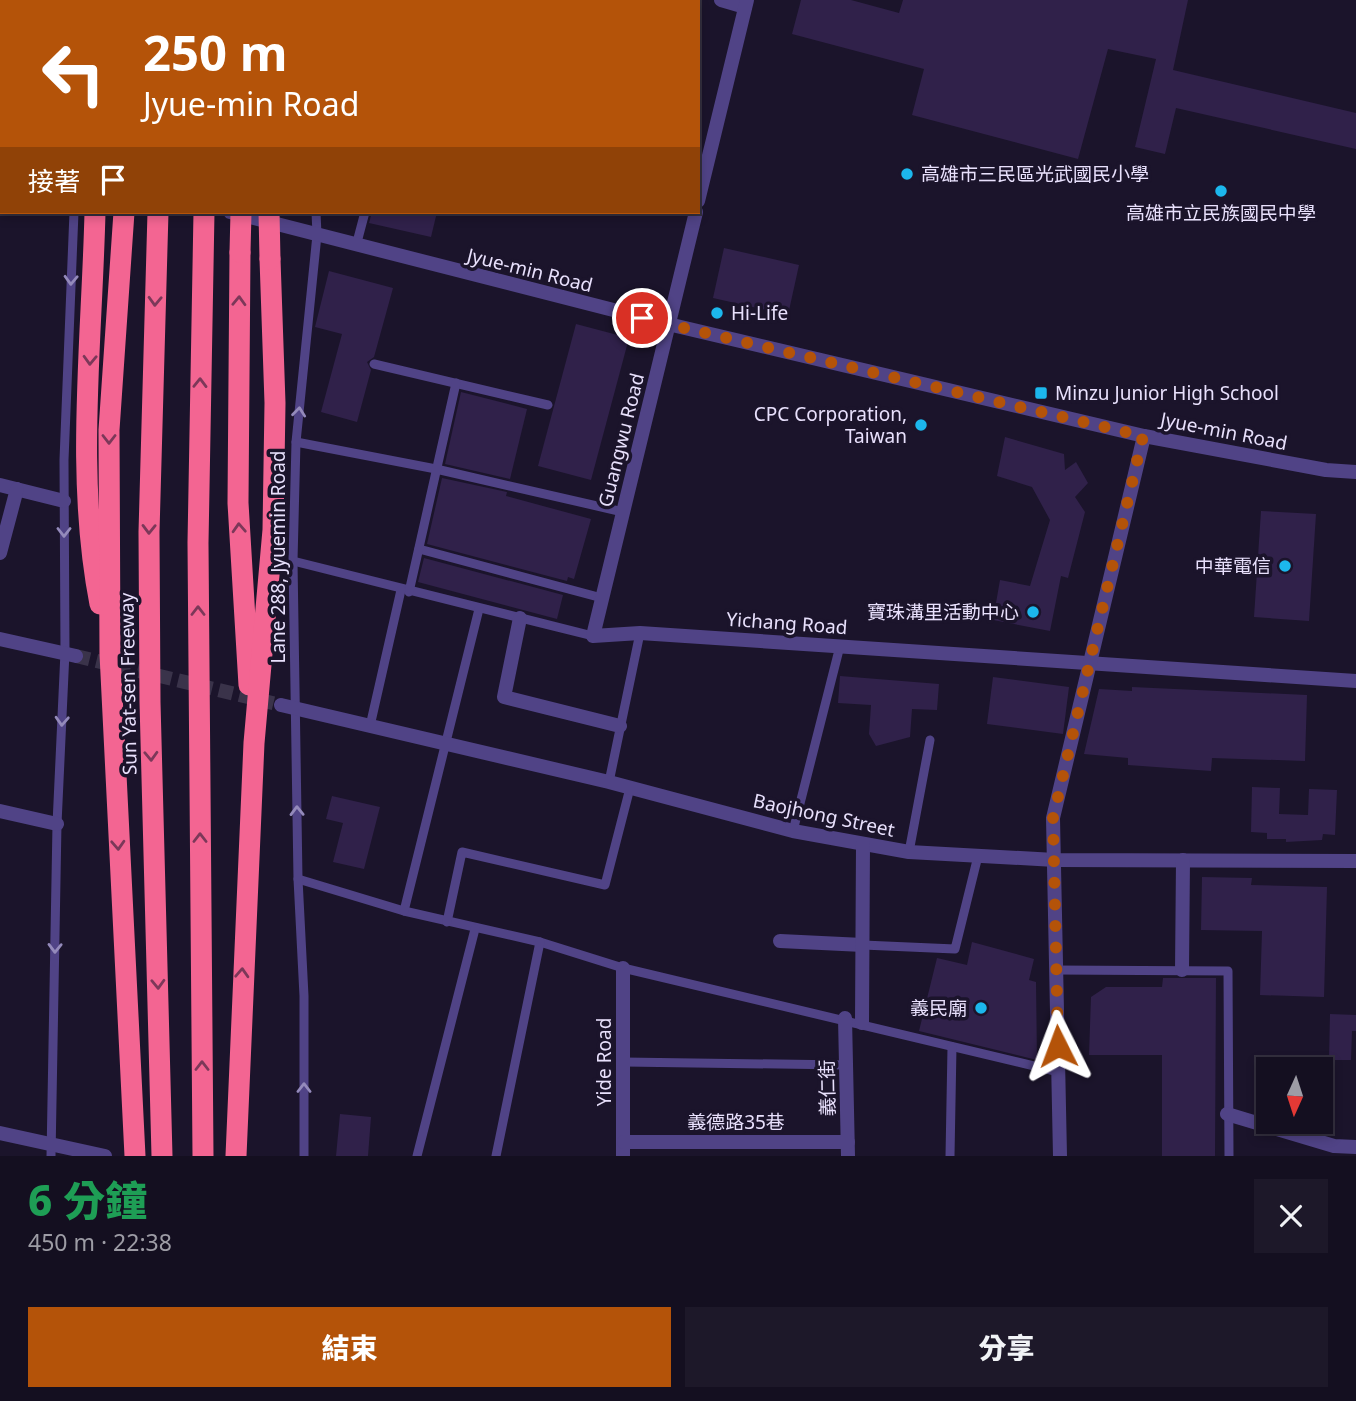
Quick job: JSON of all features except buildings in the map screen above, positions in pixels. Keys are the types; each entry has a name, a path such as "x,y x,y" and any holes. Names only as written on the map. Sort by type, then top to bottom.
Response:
{"highway":[{"path":"204,214 198,543 204,1156"},
{"path":"241,214 238,503 254,743"},
{"path":"236,1148 254,743 273,530 275,403 269,214"},
{"path":"95,215 87,429 93,567 110,654"},
{"path":"124,218 109,430 110,654 135,1156"},
{"name":"Sun Yat-sen Freeway","path":"158,222 149,545 150,702 162,1156"}],"street":[{"path":"700,184 704,150 746,3 721,0"},
{"name":"Jyue-min Road","path":"238,214 668,324 1143,436 1326,470 1356,472"},
{"name":"Guangwu Road","path":"593,636 696,214"},
{"path":"1060,1156 1053,818 1143,436"},
{"path":"0,485 64,501"},
{"path":"0,552 17,489"},
{"path":"520,618 504,697 620,726"},
{"name":"Yichang Road","path":"593,636 640,633 1356,681"},
{"path":"0,639 70,654"},
{"name":"Baojhong Street","path":"281,705 608,782 793,831 909,852 1055,860 1356,861"},
{"path":"0,811 57,824"},
{"path":"862,1023 863,844"},
{"path":"1182,970 1183,860"},
{"path":"780,941 863,945"},
{"name":"Yide Road","path":"623,968 624,1149"},
{"name":"義仁街","path":"845,1018 848,1149"},
{"path":"1227,1114 1334,1146 1356,1147"},
{"path":"0,1133 51,1150 105,1156"},
{"name":"義德路35巷","path":"624,1149 848,1149"}],"lane":[{"path":"51,1150 57,824 70,654 64,501 74,214"},
{"name":"Lane 288, Jyuemin Road","path":"304,1156 304,996 298,880 293,561 296,442 317,235 316,214"},
{"path":"356,246 364,214"},
{"path":"374,364 548,405"},
{"path":"370,726 405,591 419,549 456,383"},
{"path":"296,442 436,469 623,512"},
{"path":"419,549 602,598"},
{"path":"293,561 593,636"},
{"path":"404,911 479,609"},
{"path":"608,782 640,633"},
{"path":"793,831 840,646"},
{"path":"909,852 930,740"},
{"path":"447,922 462,852 605,885 630,788"},
{"path":"863,945 954,949 978,856"},
{"path":"298,880 404,911 540,942 623,968 845,1018 1059,1072"},
{"path":"417,1156 475,929"},
{"path":"496,1156 540,942"},
{"path":"1055,970 1228,971 1229,1156"},
{"path":"950,1156 952,1047"},
{"path":"624,1062 846,1065"}],"tunnel":[{"path":"76,656 281,705"}],"place":[{"name":"高雄市三民區光武國民小學","path":"907,174"},
{"name":"高雄市立民族國民中學","path":"1221,191"},
{"name":"Hi-Life","path":"717,313"},
{"name":"Minzu Junior High School","path":"1041,393"},
{"name":"CPC Corporation, Taiwan","path":"921,425"},
{"name":"中華電信","path":"1285,566"},
{"name":"寶珠溝里活動中心","path":"1033,612"},
{"name":"義民廟","path":"981,1008"}],"route":[{"path":"642,318 1143,436 1053,818 1058,1046"}]}
